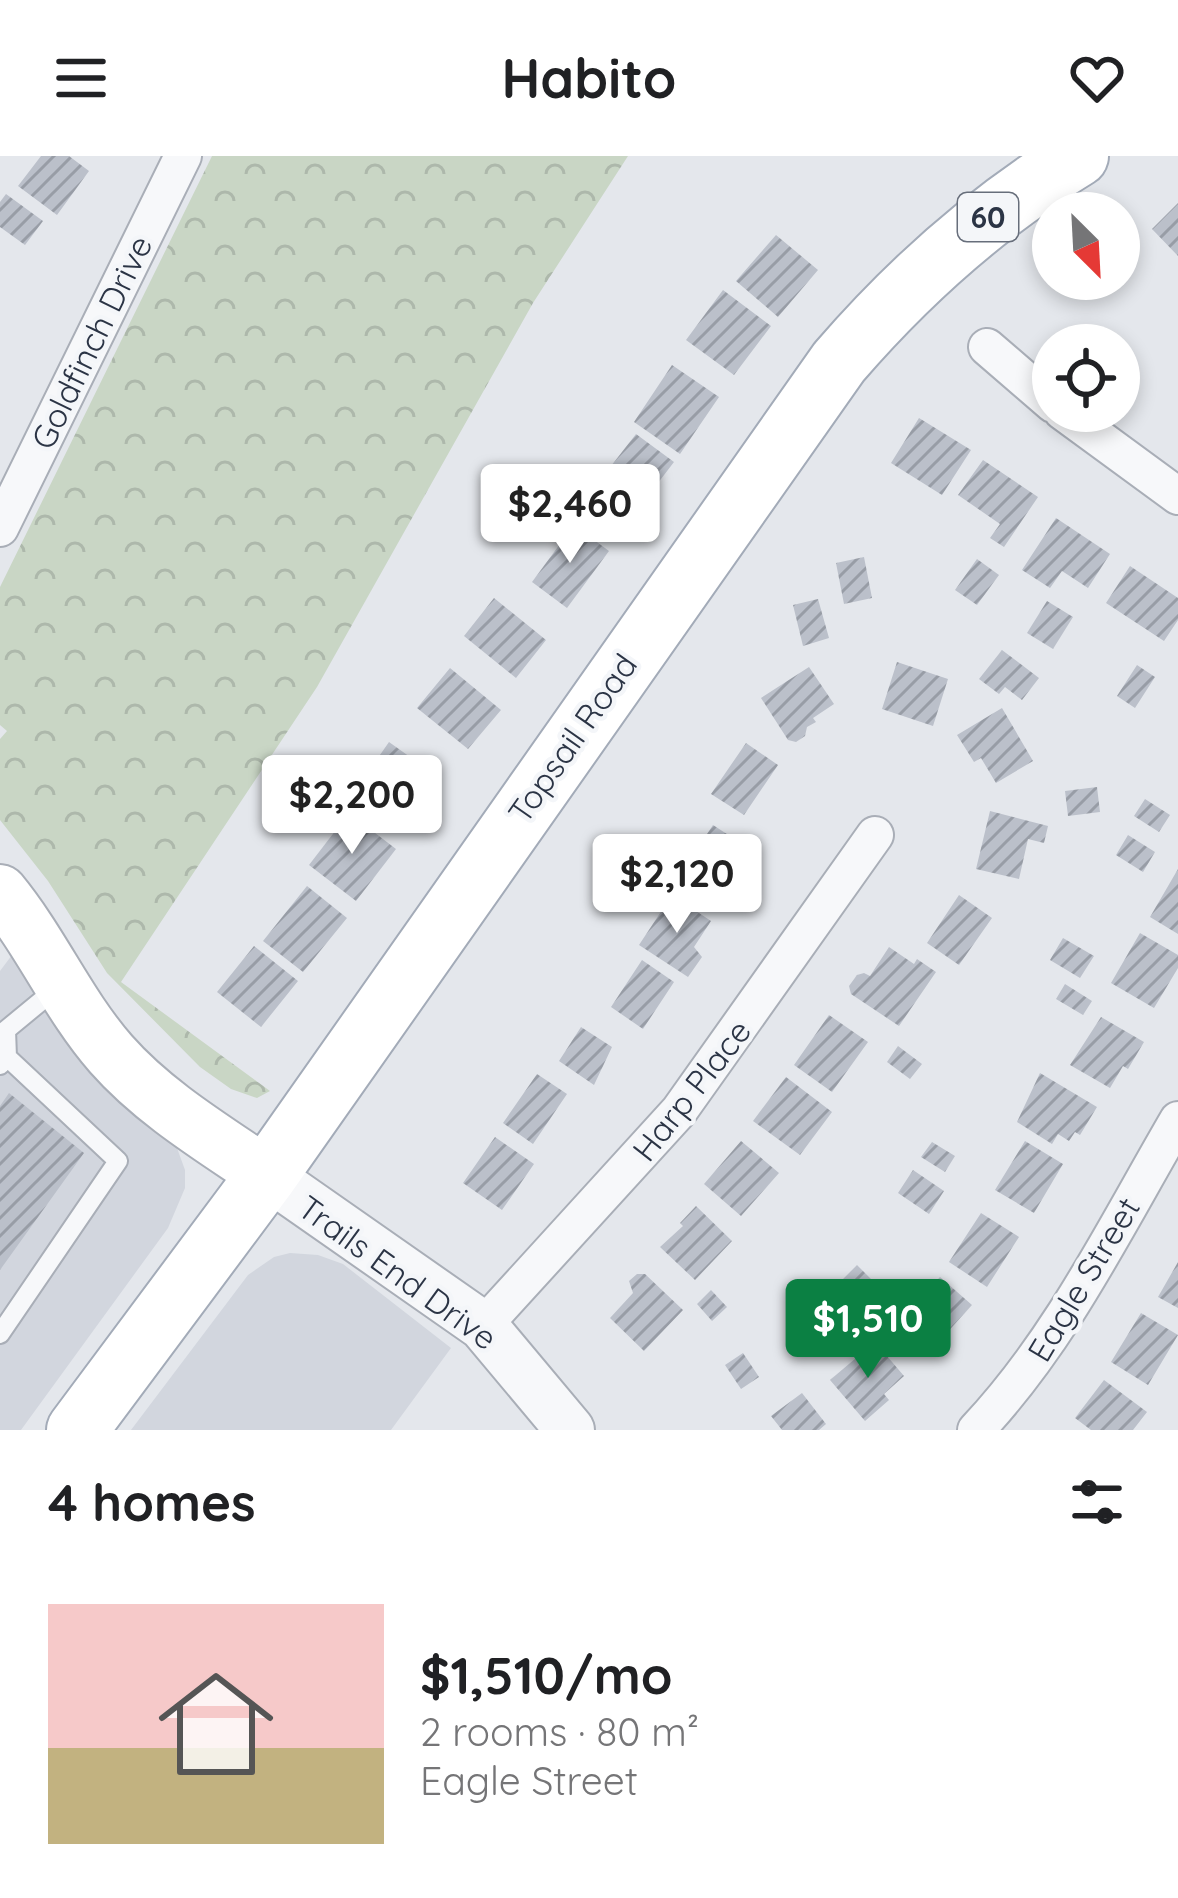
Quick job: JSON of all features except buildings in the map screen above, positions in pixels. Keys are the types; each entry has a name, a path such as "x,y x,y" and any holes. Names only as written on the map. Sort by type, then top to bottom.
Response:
{"main road":[{"name":"Topsail Road","path":"77,1430 267,1175 839,362 905,288 993,213 1078,156"},
{"path":"0,892 25,922 101,1041 133,1076 267,1175"}],"street":[{"name":"Goldfinch Drive","path":"0,528 12,474 173,160"},
{"path":"987,347 1032,386"},
{"path":"1091,432 1178,496"},
{"name":"Harp Place","path":"483,1326 679,1111 875,836"},
{"name":"Eagle Street","path":"976,1430 1043,1347 1178,1120"},
{"name":"Trails End Drive","path":"267,1175 483,1326 570,1430"}],"lane":[{"path":"0,1334 118,1161 3,1061 6,1030 61,985"}],"shaded area":[{"path":"15,951 177,1148 185,1188 168,1228 21,1430 0,1430 0,971"},
{"path":"318,1255 343,1264 451,1348 391,1430 131,1430 248,1275 274,1257"}],"green space":[{"path":"212,156 628,156 533,303 317,687 121,982 270,1091 257,1098 231,1089 200,1067 107,973 48,881 0,820 0,739 7,731 0,725 0,587"}]}
